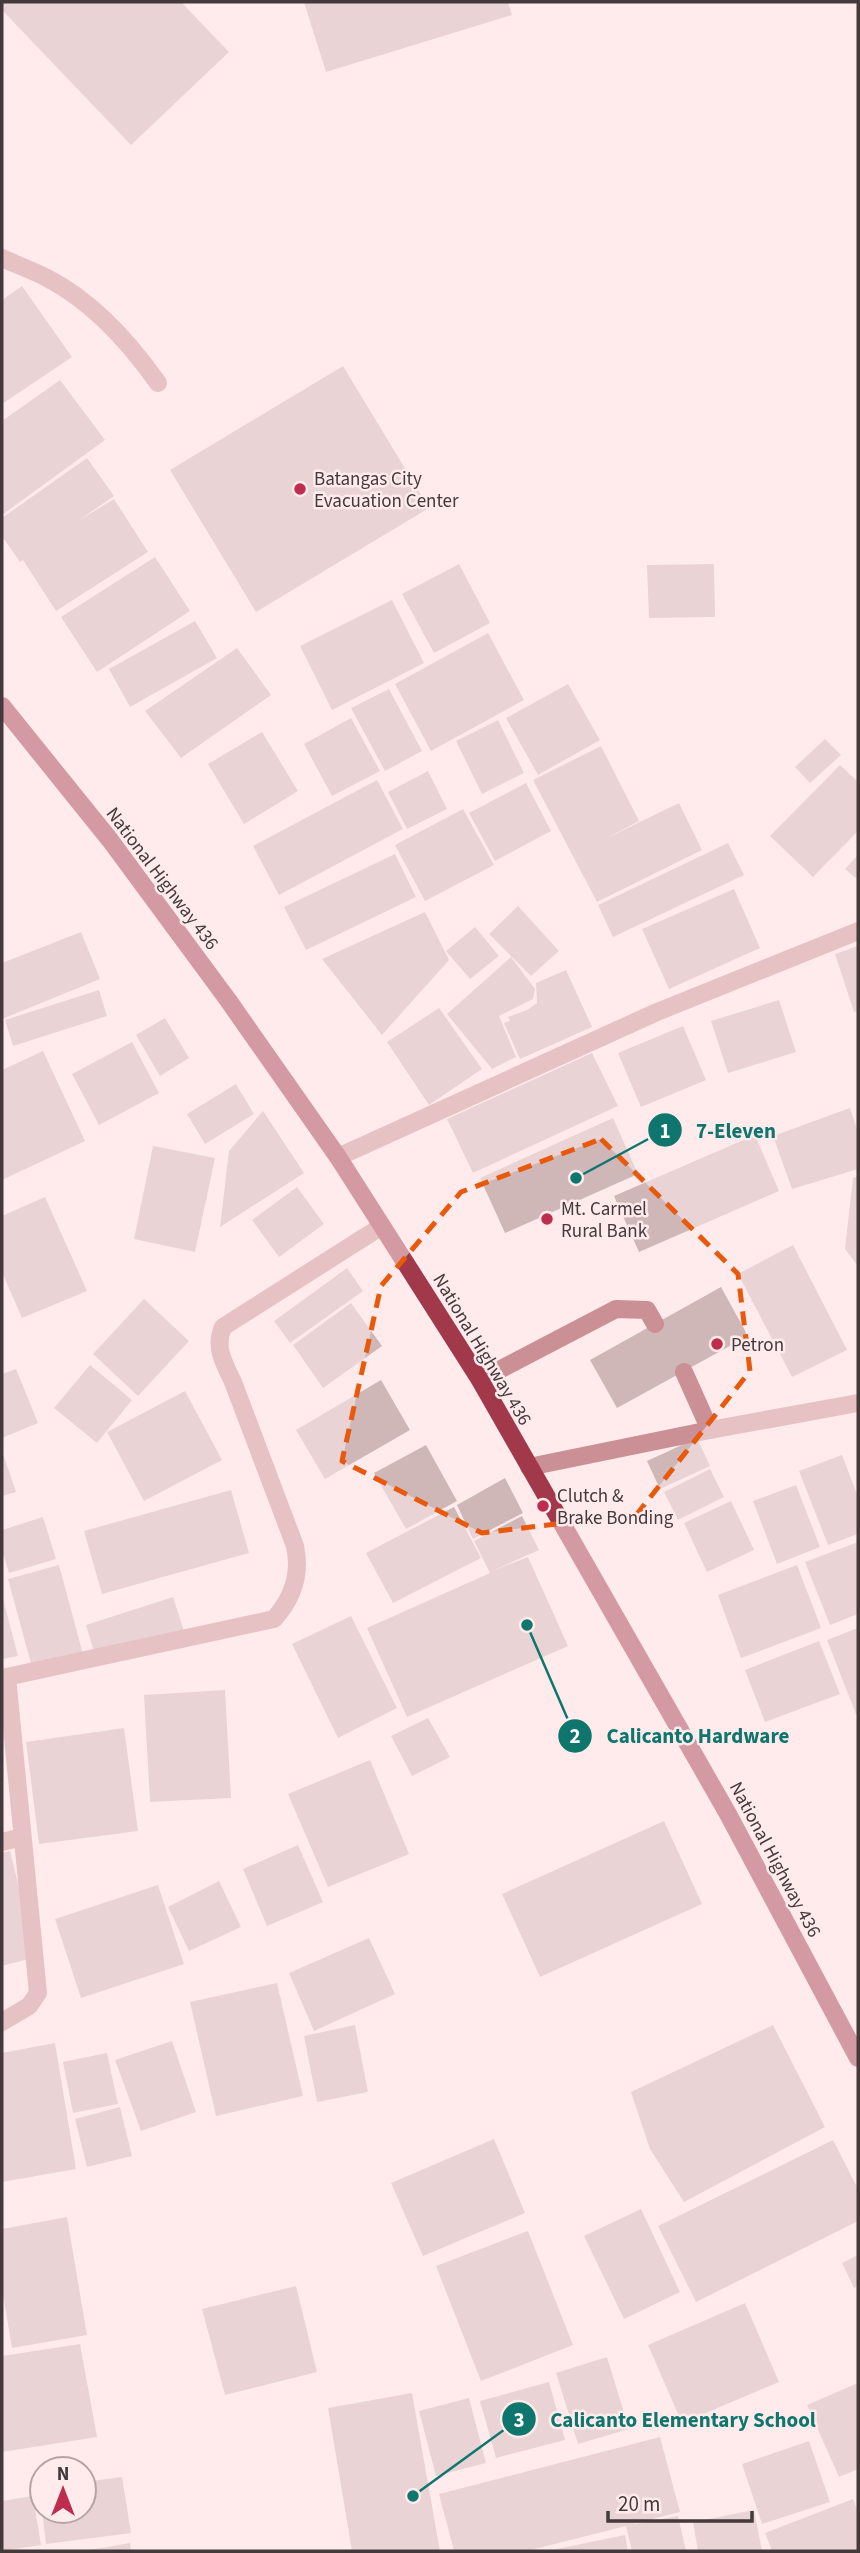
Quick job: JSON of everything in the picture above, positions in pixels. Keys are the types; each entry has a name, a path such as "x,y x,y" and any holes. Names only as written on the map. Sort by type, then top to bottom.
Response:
{"main road":[{"name":"National Highway 436","path":"2,706 110,840 228,1000 338,1157 480,1380 728,1814 858,2058"}],"street":[{"path":"2,258 47,278 103,317 158,383"},
{"path":"338,1157 657,1012 858,931"},
{"path":"2,2022 29,2006 38,1993 4,1677 274,1619 284,1609 298,1577 295,1546 233,1382 221,1358 219,1336 223,1327 382,1226"},
{"path":"480,1380 616,1310 647,1310 655,1324"},
{"path":"684,1372 710,1430"},
{"path":"529,1468 710,1430 858,1403"},
{"path":"2,1842 23,1837"}],"highlighted area":[{"path":"601,1139 738,1274 750,1371 637,1514 482,1533 342,1461 381,1286 461,1192"}],"building":[{"path":"2,2 181,2 229,52 131,145 2,10"},
{"path":"304,2 508,2 512,15 326,72"},
{"path":"22,286 72,357 2,404 2,300"},
{"name":"Batangas City Evacuation Center","path":"343,366 429,508 256,612 170,470"},
{"path":"60,380 105,440 2,515 2,421"},
{"path":"87,458 114,496 78,521 114,499 148,552 56,611 23,560 20,562 2,536 2,518"},
{"path":"155,557 190,611 97,672 61,617"},
{"path":"459,564 490,623 434,653 402,594"},
{"path":"714,564 715,617 649,618 647,565"},
{"path":"392,600 424,663 332,710 300,646"},
{"path":"195,621 217,658 130,707 109,669"},
{"path":"488,633 524,700 431,751 395,684"},
{"path":"237,648 271,695 181,758 145,711"},
{"path":"568,684 600,740 538,775 506,718"},
{"path":"389,689 422,751 385,771 351,708"},
{"path":"351,718 380,771 332,796 304,744"},
{"path":"498,720 524,773 482,794 456,741"},
{"path":"262,732 298,791 244,824 208,764"},
{"path":"825,739 841,755 810,783 795,767"},
{"path":"601,746 639,821 605,839 679,803 702,850 597,902 533,780"},
{"path":"840,765 858,782 858,831 813,877 770,836"},
{"path":"428,771 447,809 407,829 388,792"},
{"path":"377,780 403,829 279,895 253,846"},
{"path":"526,783 551,831 495,861 469,813"},
{"path":"463,809 494,865 425,901 395,845"},
{"path":"728,843 744,875 613,937 598,905"},
{"path":"395,854 416,897 306,950 284,907"},
{"path":"858,855 858,880 845,869"},
{"path":"734,889 760,948 669,989 642,929"},
{"path":"518,906 559,951 531,976 489,934"},
{"path":"425,912 449,960 382,1035 322,959"},
{"path":"475,927 499,956 470,979 446,951"},
{"path":"81,932 100,979 2,1019 2,963"},
{"path":"858,946 858,1011 854,1012 835,954"},
{"path":"511,957 535,989 533,999 499,1016 516,1057 492,1069 447,1014"},
{"path":"566,970 592,1027 520,1059 504,1023 510,1021 508,1017 537,1003 536,983"},
{"path":"99,990 107,1016 13,1046 5,1020"},
{"path":"779,1000 796,1052 728,1073 711,1021"},
{"path":"439,1008 482,1069 429,1105 387,1042"},
{"path":"165,1018 189,1058 160,1076 136,1035"},
{"path":"683,1026 706,1080 641,1107 618,1053"},
{"path":"132,1042 159,1093 99,1125 72,1074"},
{"path":"43,1051 85,1141 2,1180 2,1070"},
{"path":"592,1053 618,1106 473,1173 447,1119"},
{"path":"236,1084 254,1114 205,1144 187,1114"},
{"path":"850,1108 858,1132 858,1169 792,1189 773,1136"},
{"path":"263,1111 304,1173 220,1227 229,1151"},
{"path":"613,1118 638,1174 505,1233 480,1178"},
{"path":"755,1135 779,1191 639,1252 614,1196"},
{"path":"153,1146 215,1158 195,1252 134,1239"},
{"path":"858,1176 858,1266 845,1249 853,1178"},
{"path":"297,1187 324,1224 279,1257 252,1220"},
{"path":"45,1197 87,1291 22,1318 2,1272 2,1216"},
{"path":"793,1245 847,1350 792,1377 738,1274"},
{"path":"347,1268 363,1291 290,1343 274,1321"},
{"path":"721,1287 748,1336 617,1408 590,1360"},
{"path":"144,1299 189,1341 138,1396 93,1354"},
{"path":"351,1303 382,1346 323,1388 293,1345"},
{"path":"90,1365 132,1400 97,1443 54,1408"},
{"path":"16,1369 38,1423 2,1438 2,1374"},
{"path":"381,1380 410,1430 325,1479 296,1430"},
{"path":"185,1391 222,1460 144,1501 107,1432"},
{"path":"697,1438 710,1466 660,1489 647,1461"},
{"path":"426,1445 457,1501 406,1529 374,1473"},
{"path":"2,1451 16,1492 2,1496"},
{"path":"842,1455 858,1497 858,1534 828,1545 799,1471"},
{"path":"710,1469 724,1497 678,1520 664,1492"},
{"path":"505,1478 523,1513 473,1539 457,1505"},
{"path":"796,1485 820,1547 777,1564 753,1501"},
{"path":"231,1490 249,1553 102,1594 84,1531"},
{"path":"731,1501 754,1550 707,1572 684,1523"},
{"path":"454,1507 481,1558 393,1603 366,1553"},
{"path":"522,1516 539,1550 492,1571 528,1557 568,1646 407,1717 367,1628 490,1573 474,1541"},
{"path":"43,1517 56,1559 9,1573 2,1550 2,1530"},
{"path":"858,1542 858,1614 830,1625 805,1562"},
{"path":"59,1565 84,1658 33,1671 8,1579"},
{"path":"797,1565 821,1628 741,1658 718,1595"},
{"path":"2,1595 18,1656 2,1659"},
{"path":"173,1597 185,1634 97,1662 86,1625"},
{"path":"351,1616 397,1708 338,1738 292,1644"},
{"path":"858,1628 858,1713 856,1714 827,1640"},
{"path":"819,1641 840,1694 765,1722 745,1670"},
{"path":"225,1690 231,1798 150,1802 144,1695"},
{"path":"428,1718 450,1757 412,1776 391,1736"},
{"path":"124,1728 138,1831 39,1844 26,1742"},
{"path":"370,1760 409,1854 328,1887 288,1794"},
{"path":"664,1821 702,1904 540,1977 502,1894"},
{"path":"298,1845 323,1902 267,1926 243,1869"},
{"path":"10,1851 36,1957 2,1966 2,1853"},
{"path":"219,1881 241,1927 189,1951 168,1907"},
{"path":"158,1885 184,1964 81,1998 55,1919"},
{"path":"369,1938 395,1994 314,2031 289,1973"},
{"path":"277,1983 303,2096 216,2116 190,2002"},
{"path":"355,2025 368,2092 317,2102 304,2036"},
{"path":"773,2025 825,2127 684,2202 650,2149 631,2092"},
{"path":"172,2041 196,2112 141,2131 115,2060"},
{"path":"55,2043 76,2169 2,2182 2,2053"},
{"path":"107,2053 118,2104 73,2113 63,2062"},
{"path":"120,2107 132,2156 87,2167 75,2119"},
{"path":"494,2139 525,2213 423,2256 391,2183"},
{"path":"833,2140 858,2189 858,2221 696,2302 658,2226"},
{"path":"641,2209 680,2292 624,2319 584,2236"},
{"path":"67,2217 87,2335 12,2348 2,2288 2,2229"},
{"path":"528,2231 573,2345 481,2381 436,2266"},
{"path":"858,2255 858,2286 854,2288 842,2263"},
{"path":"296,2286 317,2372 225,2395 202,2309"},
{"path":"745,2303 779,2382 682,2423 648,2345"},
{"path":"80,2344 97,2437 2,2452 2,2356"},
{"path":"607,2357 629,2429 578,2444 556,2373"},
{"path":"549,2382 565,2440 496,2458 480,2401"},
{"path":"858,2383 858,2469 839,2477 807,2405"},
{"path":"412,2393 440,2551 352,2551 328,2408"},
{"path":"469,2398 486,2463 436,2476 419,2411"},
{"path":"660,2437 680,2512 629,2525 678,2516 686,2551 632,2551 626,2526 527,2551 454,2551 439,2494"},
{"path":"809,2441 830,2502 762,2524 742,2464"},
{"path":"122,2477 131,2533 46,2544 44,2525 98,2525 98,2480"},
{"path":"28,2497 28,2525 38,2525 41,2545 2,2551 2,2501"},
{"path":"853,2499 858,2512 858,2551 772,2551 765,2533"},
{"path":"754,2510 762,2551 698,2551 693,2522"},
{"path":"625,2535 628,2551 552,2551 552,2550"},
{"path":"130,2543 131,2551 90,2551 90,2550"}],"place":[{"name":"Batangas City Evacuation Center","path":"300,489"},
{"name":"7-Eleven","path":"576,1178"},
{"name":"Mt. Carmel Rural Bank","path":"547,1219"},
{"name":"Petron","path":"717,1344"},
{"name":"Clutch & Brake Bonding","path":"543,1506"},
{"name":"Calicanto Hardware","path":"527,1625"},
{"name":"Calicanto Elementary School","path":"413,2496"}]}
